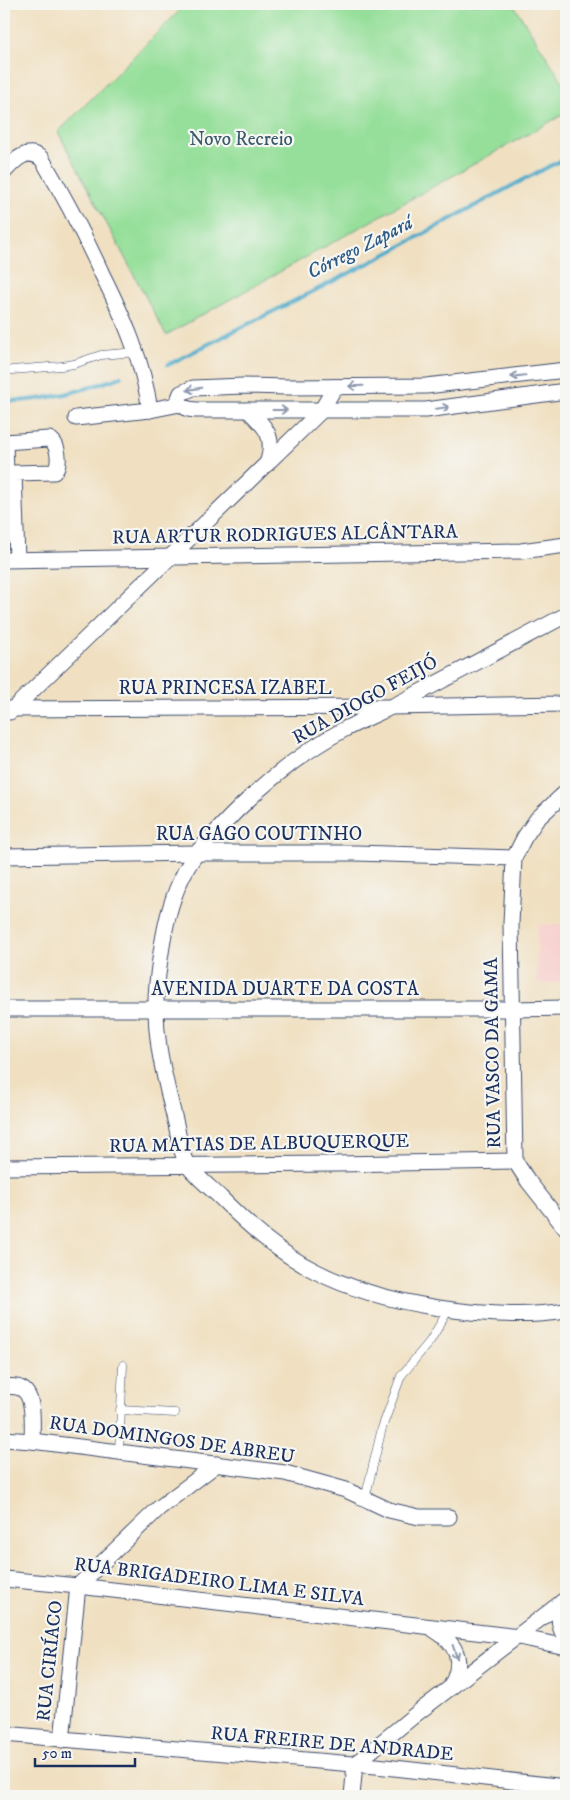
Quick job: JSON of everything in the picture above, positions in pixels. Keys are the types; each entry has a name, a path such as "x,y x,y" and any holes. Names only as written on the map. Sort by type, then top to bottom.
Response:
{"street":[{"path":"4,172 16,159 26,154 38,155 42,159 74,214 122,313 137,352 148,394 150,410"},
{"path":"180,404 179,398 181,393 194,388 243,386 426,386 566,370"},
{"path":"473,381 476,403"},
{"path":"7,712 172,557 321,411 335,386"},
{"path":"76,418 150,410 180,404 188,409 196,410 426,410 566,390"},
{"path":"248,410 266,429 271,442 267,464"},
{"path":"8,473 54,472 58,467 54,441 49,439 4,442 8,473 10,560"},
{"name":"RUA ARTUR RODRIGUES ALCÂNTARA","path":"10,560 521,551 566,544"},
{"name":"RUA DIOGO FEIJÓ","path":"187,1164 158,1048 154,1009 160,959 168,918 177,887 196,853 268,781 307,752 342,730 391,707 566,615"},
{"name":"RUA PRINCESA IZABEL","path":"7,712 566,704"},
{"path":"514,858 524,838 537,819 566,792"},
{"name":"RUA GAGO COUTINHO","path":"4,856 356,853 514,858"},
{"name":"RUA VASCO DA GAMA","path":"514,858 511,924 515,1161 566,1230"},
{"name":"AVENIDA DUARTE DA COSTA","path":"4,1009 566,1008"},
{"name":"RUA MATIAS DE ALBUQUERQUE","path":"4,1167 515,1161"},
{"path":"187,1164 250,1227 278,1248 315,1271 354,1288 449,1309 518,1315 566,1311"},
{"path":"4,1386 21,1388 28,1394 31,1403 32,1441"},
{"name":"RUA DOMINGOS DE ABREU","path":"4,1439 285,1473 346,1490 388,1510 419,1517 449,1517"},
{"path":"78,1586 159,1508 217,1464"},
{"name":"RUA BRIGADEIRO LIMA E SILVA","path":"4,1579 519,1636 566,1646"},
{"name":"RUA CIRÍACO","path":"62,1740 78,1586"},
{"path":"352,1796 355,1764 450,1688 564,1601"},
{"path":"564,1601 559,1612 559,1620 560,1629 566,1639"},
{"name":"RUA BRIGADEIRO LIMA E SILVA","path":"430,1626 449,1639 455,1647 458,1657 458,1668 456,1678 450,1688"},
{"name":"RUA FREIRE DE ANDRADE","path":"4,1734 355,1764 566,1787"}],"lane":[{"path":"12,370 61,366 74,364 101,355 137,352"},
{"path":"365,1499 382,1428 401,1376 430,1341 449,1309"},
{"path":"119,1452 123,1365"},
{"path":"120,1410 175,1413"}],"shaded area":[{"path":"566,924 566,983 536,983 538,925"}],"green space":[{"name":"Novo Recreio","path":"186,4 513,4 566,87 566,113 166,335 58,132"}],"waterway":[{"name":"Córrego Zapará","path":"168,365 414,239 566,158"},
{"name":"Córrego Zapará","path":"4,401 34,400 49,397 78,391 121,377"}]}
